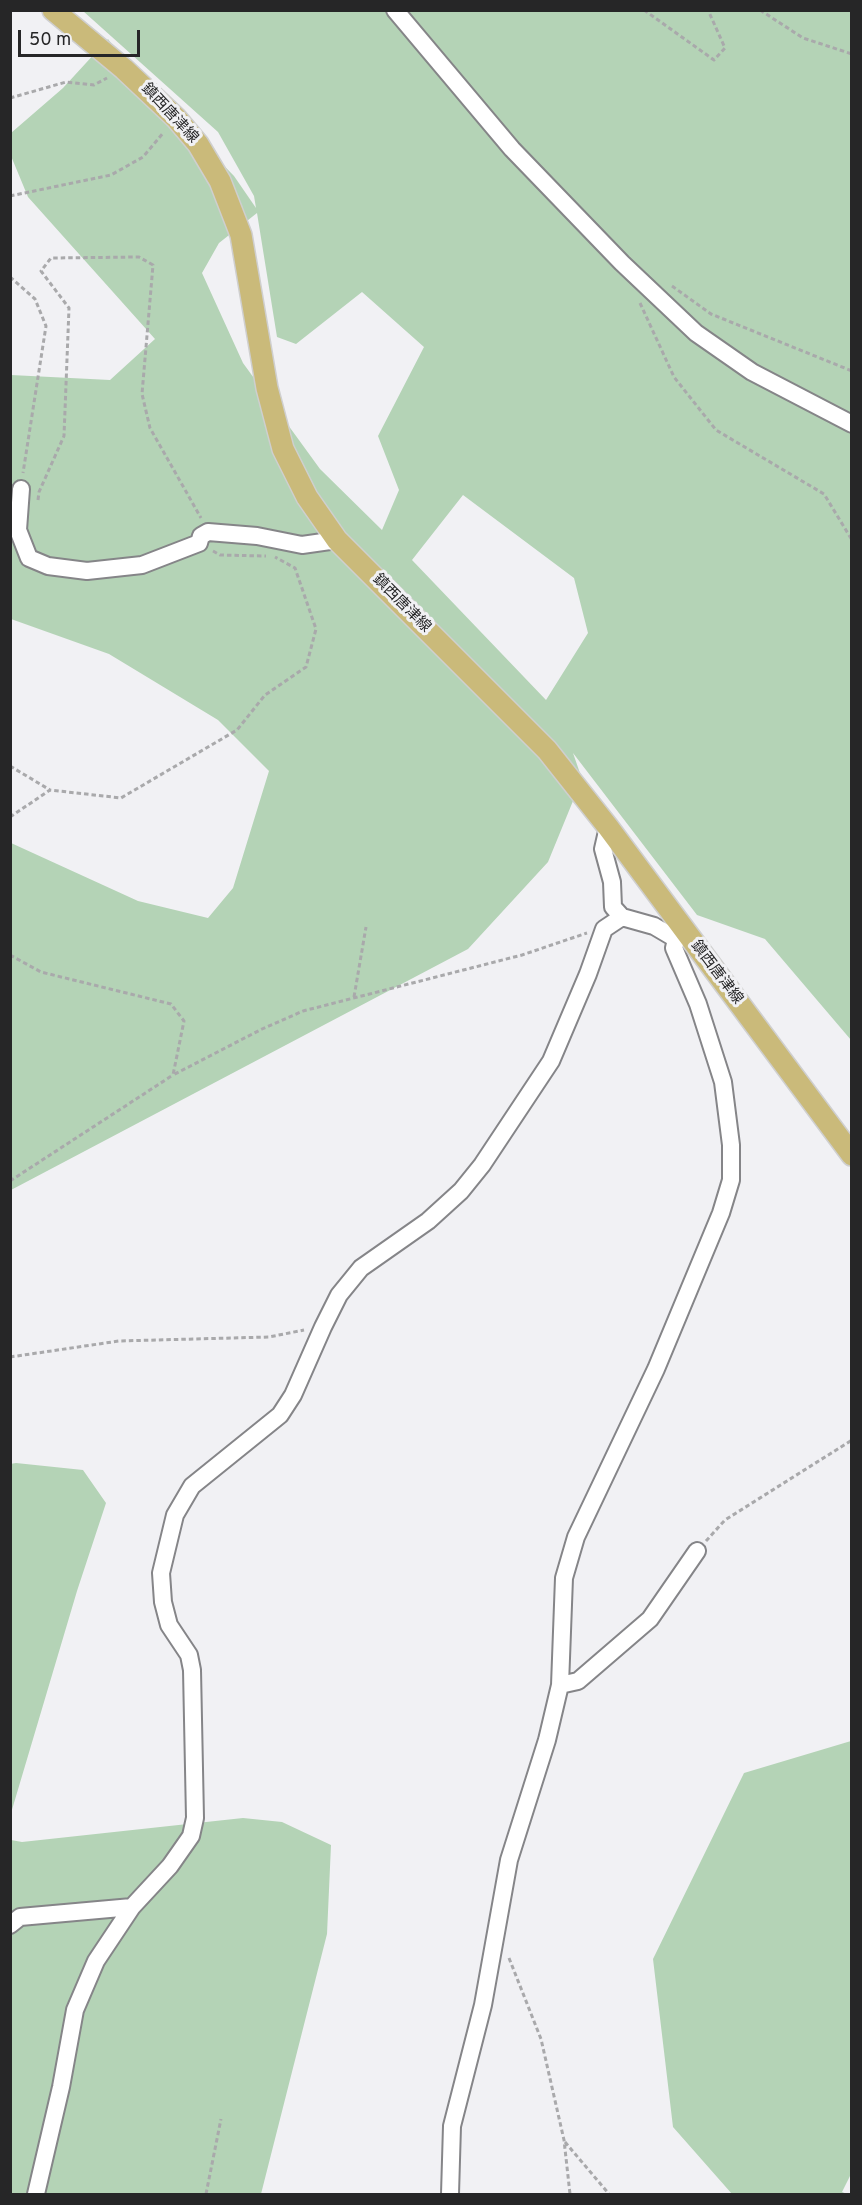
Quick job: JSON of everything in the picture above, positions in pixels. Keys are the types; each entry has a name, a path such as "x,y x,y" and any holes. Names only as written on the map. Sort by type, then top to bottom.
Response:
{"main road":[{"name":"鎮西唐津線","path":"53,10 124,69 176,118 198,144 220,181 241,236 267,388 283,449 307,497 337,540 547,750 608,827 681,936 852,1155"}],"street":[{"path":"395,10 512,149 622,263 696,333 752,372 852,424"},
{"path":"21,489 18,530 29,558 48,566 87,571 142,565 203,537 257,536 302,545 337,540"},
{"path":"450,2194 452,2126 483,2006 509,1860 547,1740 560,1685 564,1578 576,1537 656,1369 721,1213 731,1180 731,1145 723,1082 698,1004 674,948 681,936 622,917 613,907 612,882 603,849 608,827"},
{"path":"36,2194 61,2087 75,2010 96,1961 132,1907 170,1866 191,1836 195,1818 192,1670 189,1655 169,1625 163,1602 161,1573 175,1515 192,1486 280,1415 293,1395 339,1295 361,1268 428,1221 461,1191 482,1165 551,1060 588,974 604,929 622,917"},
{"path":"560,1685 578,1681 650,1619 697,1551"},
{"path":"10,1925 20,1917 132,1907"}],"path":[{"path":"644,10 714,60 725,48 708,10"},
{"path":"760,10 803,38 852,54"},
{"path":"10,98 66,82 94,85 124,69"},
{"path":"10,196 111,175 143,157 176,118"},
{"path":"10,766 50,789 121,798 237,730 265,695 306,667 316,629 295,568 272,556 220,555 203,537 150,428 142,394 153,265 139,257 51,258 41,271 69,308 64,436 39,492 38,503"},
{"path":"10,277 36,299 46,326 21,489"},
{"path":"10,817 50,789"},
{"path":"354,997 366,927"},
{"path":"10,1181 173,1075 303,1011 522,955 604,929"},
{"path":"10,955 41,972 171,1004 184,1021 173,1075"},
{"path":"10,1357 119,1341 269,1337 323,1327"},
{"path":"697,1551 725,1520 852,1440"},
{"path":"497,1929 541,2038 564,2140 570,2194"},
{"path":"206,2194 221,2119"},
{"path":"564,2140 609,2194"}],"green space":[{"path":"83,11 851,11 851,1040 765,939 697,915 573,753 582,779 548,862 468,949 11,1190 11,843 138,901 208,918 233,888 269,771 218,720 109,654 11,619 11,375 110,380 155,339 28,197 11,156 11,133 63,88 108,39 131,70 234,176 256,208 254,196 218,132","holes":["257,213 277,337 296,344 362,292 424,347 378,436 399,490 382,530 320,469 243,363 202,273 219,243","463,495 574,578 588,633 546,700 412,560"]},
{"path":"10,1464 83,1470 106,1503 77,1591 11,1813"},
{"path":"851,1741 852,2172 842,2192 847,2194 732,2194 673,2127 653,1959 744,1773"},
{"path":"243,1818 282,1822 331,1845 327,1934 261,2194 11,2194 11,1840 22,1842"}]}
